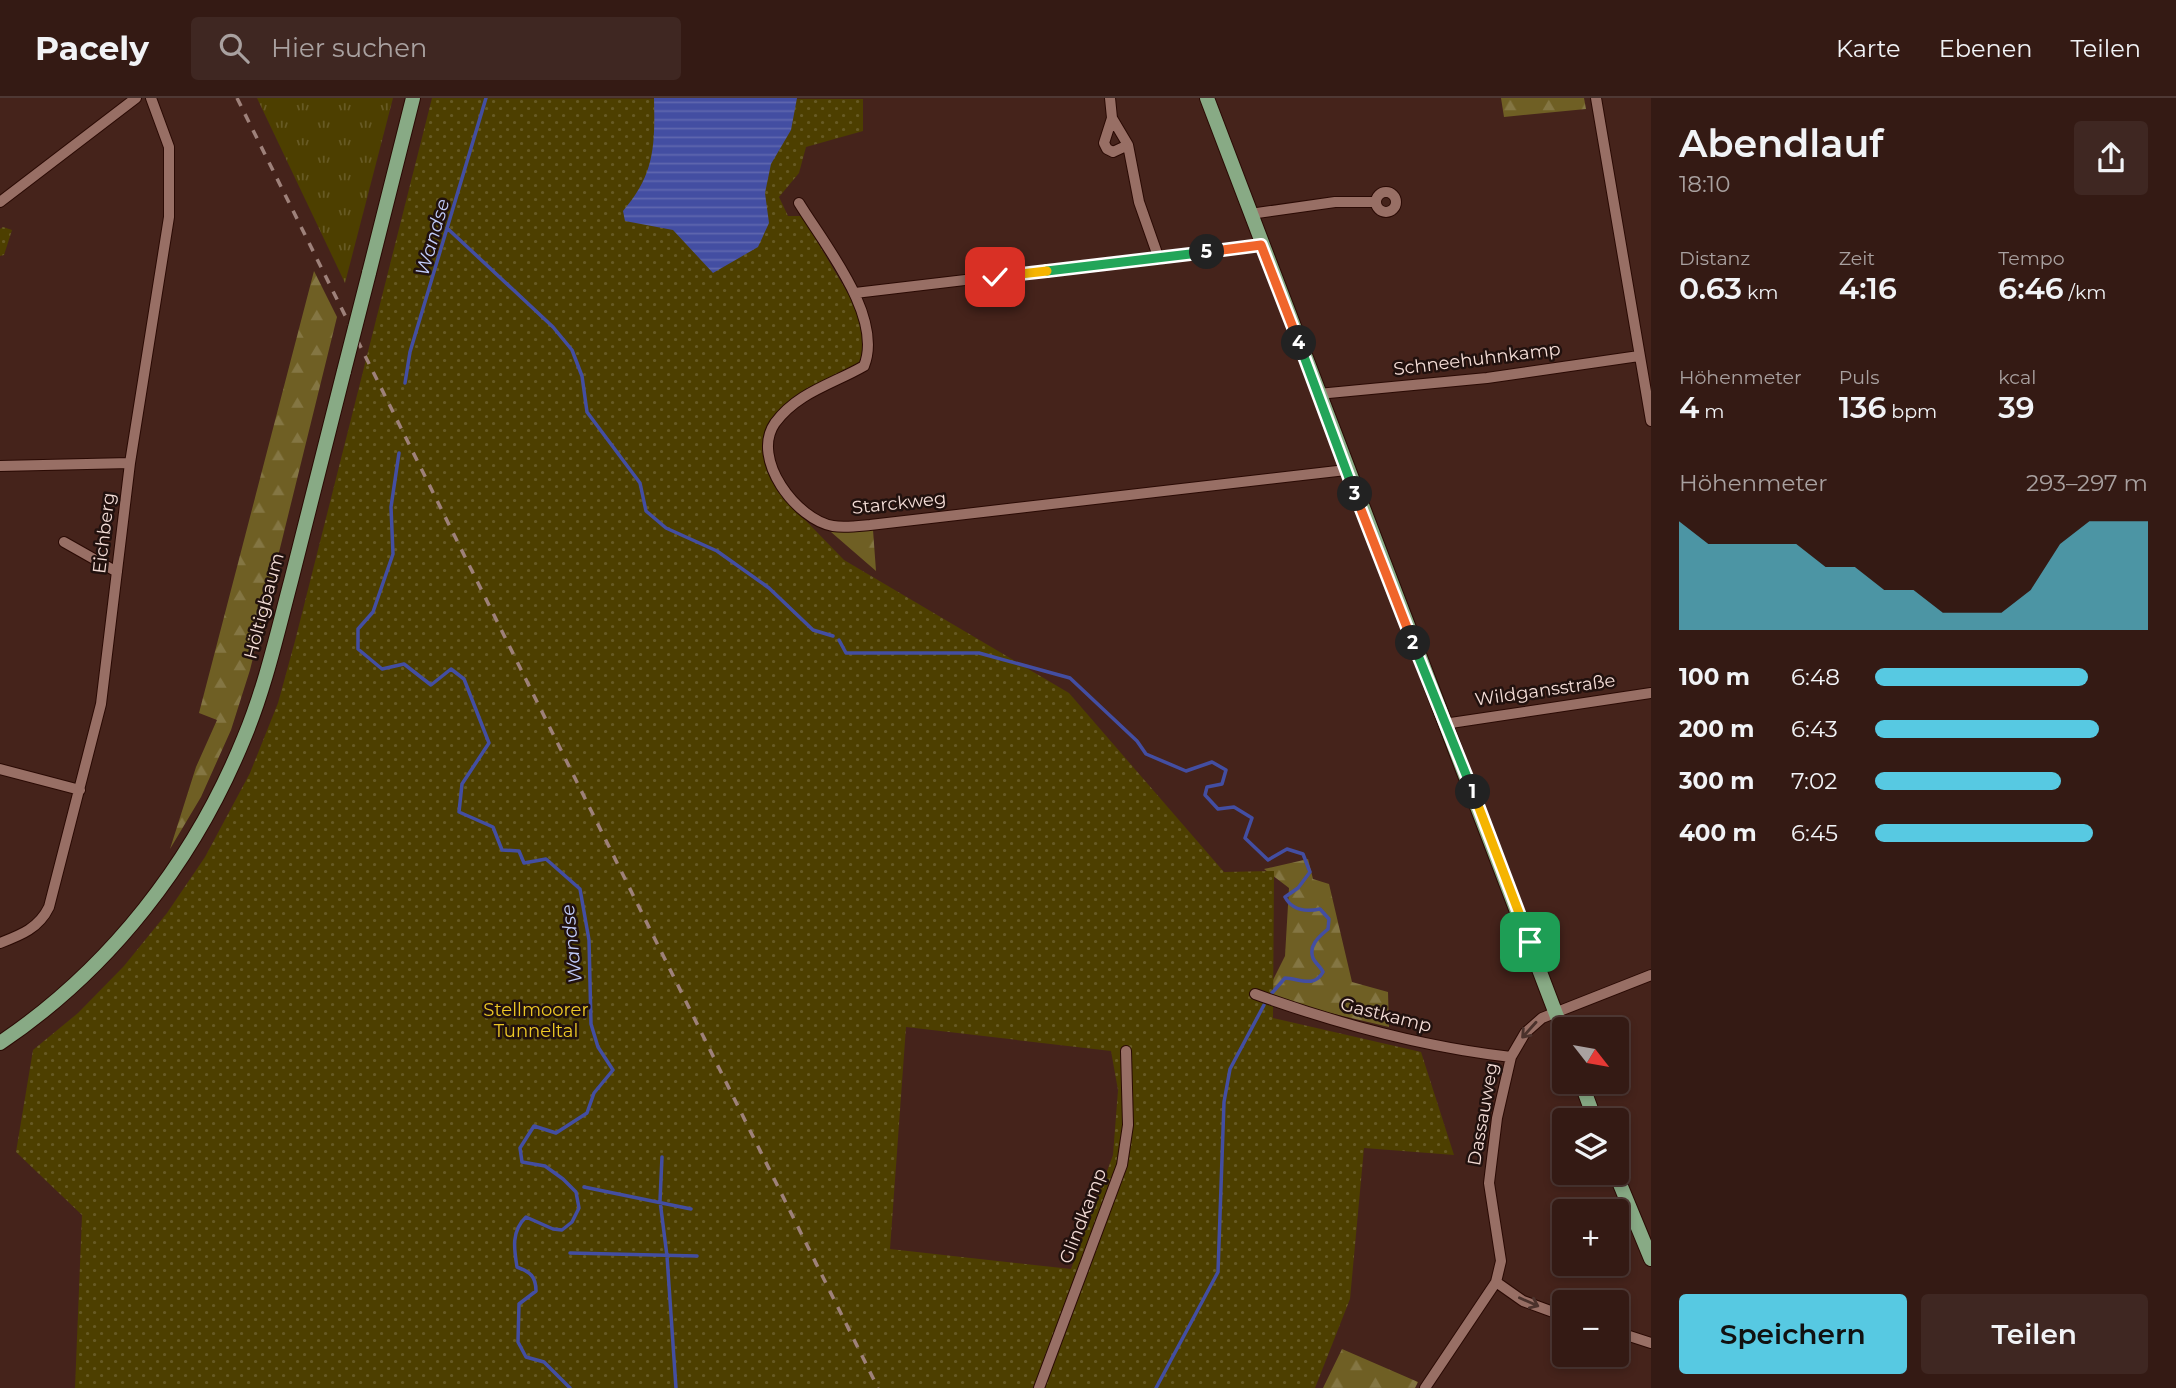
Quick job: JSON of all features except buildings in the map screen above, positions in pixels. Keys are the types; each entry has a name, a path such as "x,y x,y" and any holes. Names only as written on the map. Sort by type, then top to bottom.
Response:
{"main road":[{"name":"Höltigbaum","path":"0,1043 62,997 119,940 192,841 223,786 246,736 273,649 413,98"},
{"path":"1207,98 1346,470 1557,1017"},
{"path":"1620,1185 1651,1259"}],"street":[{"path":"0,202 136,98"},
{"name":"Eichberg","path":"0,943 30,931 46,914 101,704 130,463 171,188 169,147 152,98"},
{"path":"1110,98 1112,118 1104,143 1107,149 1113,152 1128,145"},
{"path":"1596,98 1651,421"},
{"path":"1112,118 1128,145 1139,202 1159,259"},
{"path":"1250,214 1335,202 1375,202"},
{"name":"Starckweg","path":"799,203 855,293 868,344 864,366 840,380 805,394 775,424 770,438 769,452 777,482 783,492 821,522 834,527 870,525 1346,470"},
{"path":"855,293 1261,245"},
{"name":"Schneehuhnkamp","path":"1318,394 1487,378 1639,356"},
{"path":"0,466 130,463"},
{"path":"64,542 117,572"},
{"name":"Wildgansstraße","path":"1444,724 1651,693"},
{"path":"0,769 80,790"},
{"name":"Dassauweg","path":"1425,1388 1496,1283 1501,1261 1489,1183 1497,1118 1511,1057 1532,1026 1556,1013 1651,975"},
{"name":"Gastkamp","path":"1255,995 1307,1013 1433,1045 1511,1057"},
{"name":"Glindkamp","path":"1040,1388 1122,1165 1128,1125 1126,1051"},
{"path":"1496,1283 1523,1301 1552,1312"},
{"path":"1629,1336 1651,1343"}],"green space":[{"path":"257,98 393,98 345,283"},
{"name":"Stellmoorer Tunneltal","path":"432,98 863,99 863,131 806,147 799,173 779,197 788,216 802,216 850,297 863,329 865,350 860,364 852,370 807,388 782,408 764,451 768,473 778,492 844,560 1069,693 1224,872 1274,871 1273,1018 1421,1052 1454,1155 1364,1148 1350,1299 1315,1388 75,1388 82,1215 16,1152 33,1050 78,1013 124,966 167,913 205,857 250,773 278,703","holes":["906,1027 1111,1051 1118,1090 1113,1155 1071,1269 890,1249"]},
{"path":"1501,98 1584,98 1586,109 1504,117"},
{"path":"3,227 12,230 4,255 0,256 0,229"},
{"path":"314,271 337,317 250,670 231,730 201,797 170,849 196,767 217,720 199,713"},
{"path":"873,530 876,571 831,532"},
{"path":"1308,859 1313,879 1329,884 1352,982 1388,992 1389,1027 1309,1008 1266,994 1285,956 1289,888 1264,869"},
{"path":"1342,1349 1418,1382 1415,1388 1323,1388"}],"water":[{"path":"654,98 797,98 791,130 771,164 765,193 769,223 758,247 713,273 673,230 625,221 623,211 641,184 651,158"}],"waterway":[{"name":"Wandse","path":"405,383 410,352 486,98"},
{"path":"447,228 553,327 572,350 582,376 587,412 640,483 646,511 666,528 717,551 769,588 813,630 833,636"},
{"name":"Wandse","path":"399,453 391,507 393,554 373,612 358,629 358,649 382,669 404,664 431,685 451,669 464,679 489,743 462,784 459,812 493,827 502,850 519,851 524,863 546,859 580,889 589,940 591,1024 598,1047 613,1070 594,1093 587,1113 556,1133 534,1126 520,1148 522,1162 545,1166 576,1192 579,1208 572,1222 562,1230 553,1229 526,1217 518,1228 515,1247 517,1267 531,1275 536,1291 519,1304 518,1342 526,1357 544,1362 570,1388"},
{"path":"839,640 846,653 979,653 1070,678 1137,741 1146,754 1186,771 1212,762 1226,770 1222,784 1207,787 1205,795 1218,809 1234,807 1252,818 1245,838 1268,860 1287,849 1303,854 1310,872 1298,888 1285,897 1291,905 1300,909 1320,909 1329,919 1328,929 1312,949 1313,958 1323,972 1311,981 1285,978 1272,993"},
{"path":"1156,1388 1218,1272 1224,1102 1230,1069 1264,1005"},
{"path":"662,1157 660,1201 667,1256 676,1388"},
{"path":"584,1187 691,1209"},
{"path":"570,1253 697,1256"}],"railway":[{"path":"237,98 878,1388"}],"route":[{"path":"995,277 1261,245 1530,942"}]}
